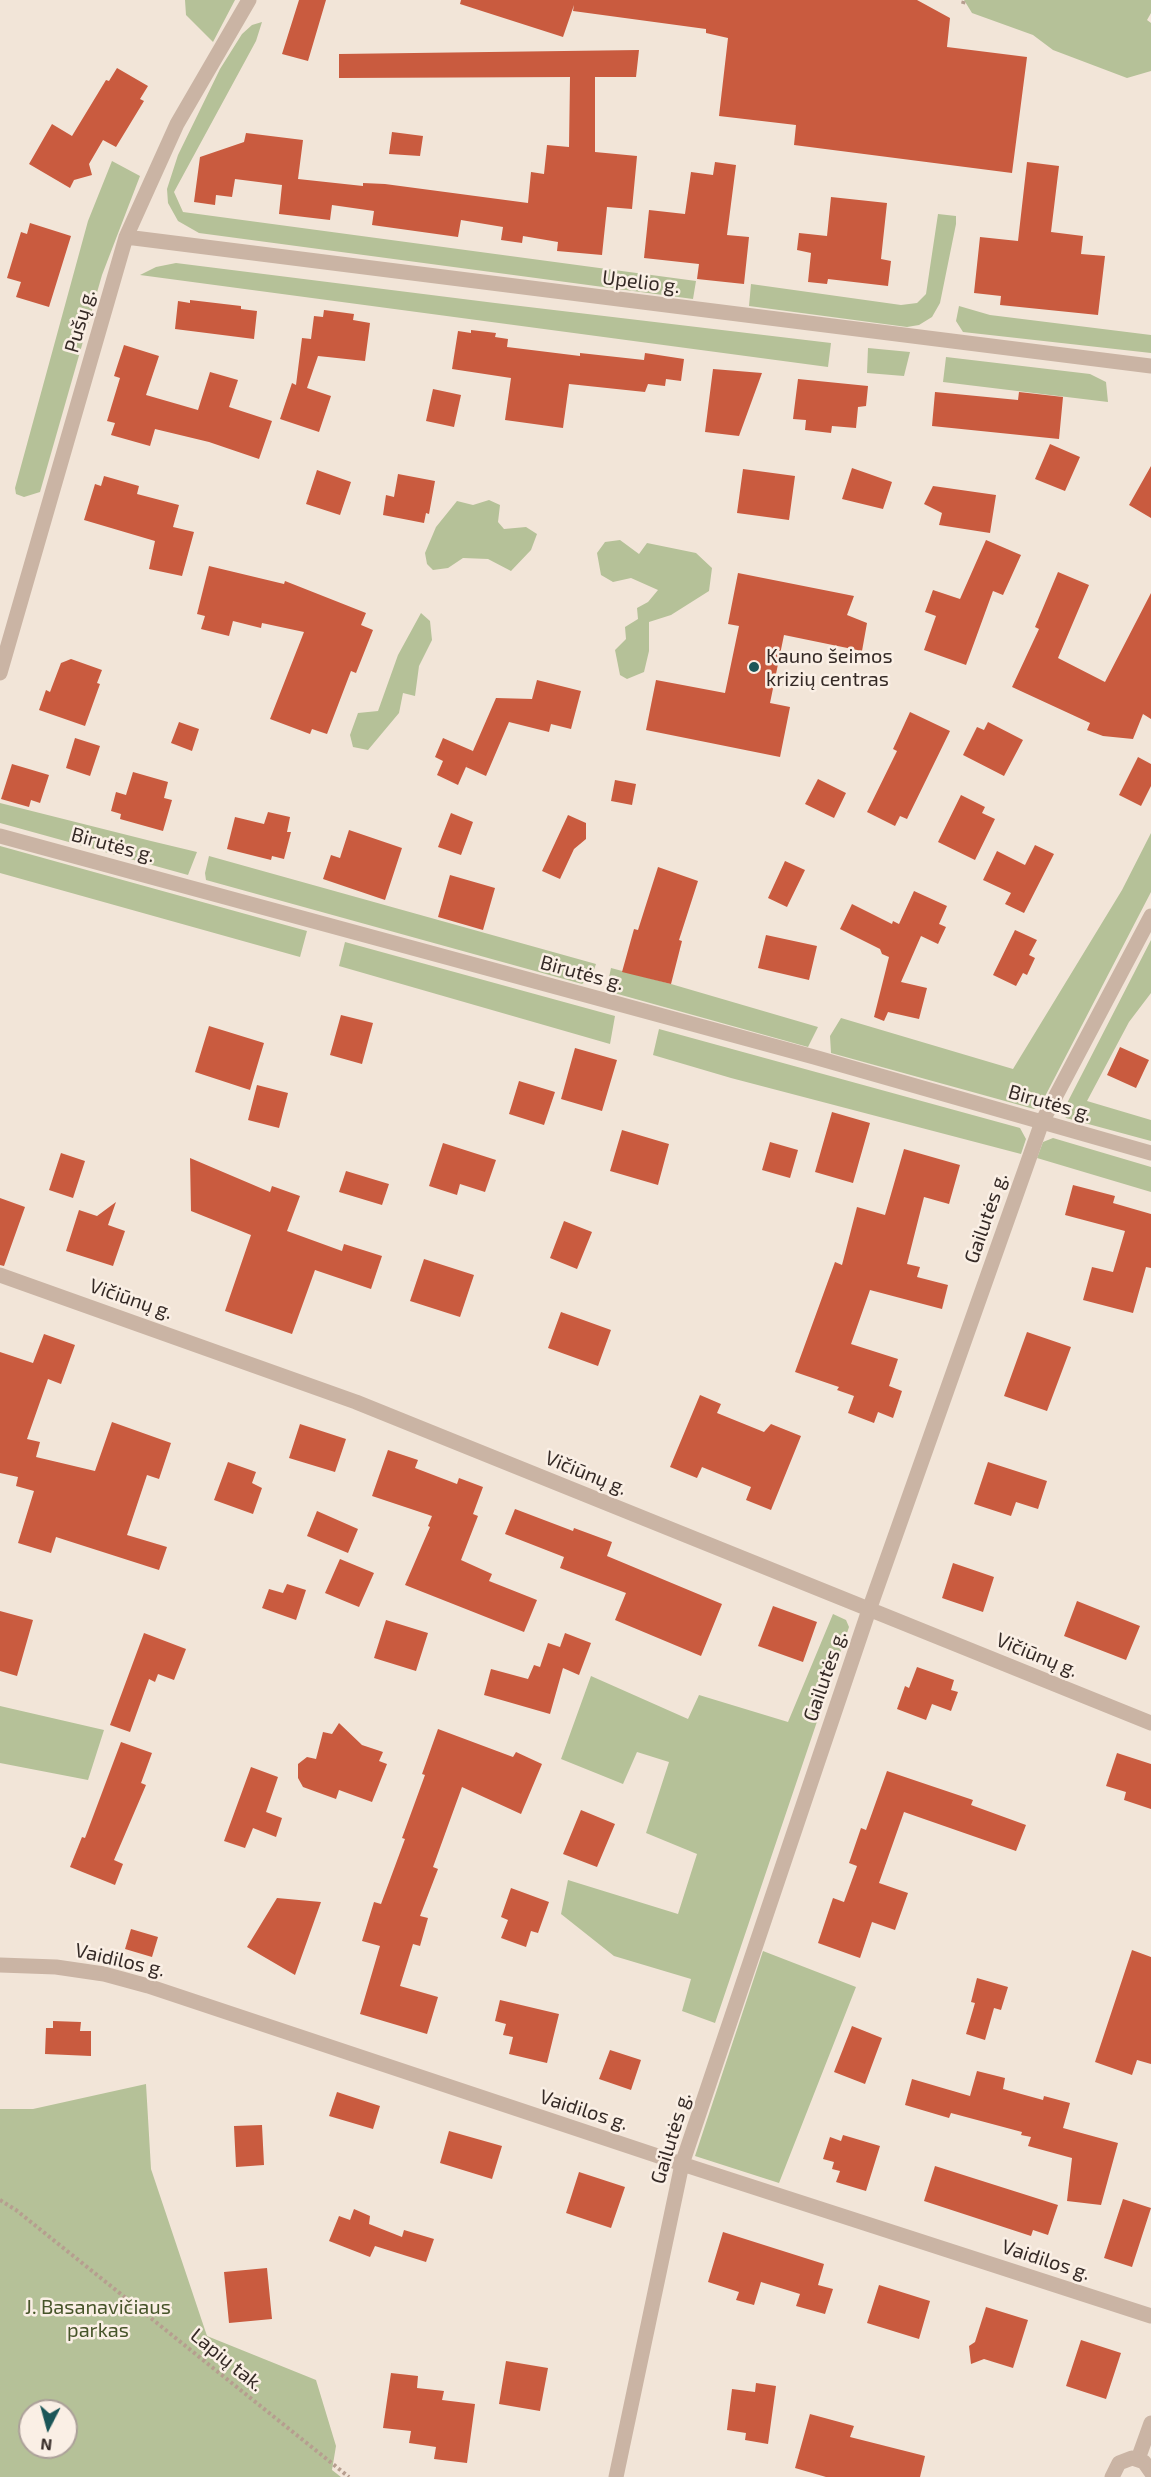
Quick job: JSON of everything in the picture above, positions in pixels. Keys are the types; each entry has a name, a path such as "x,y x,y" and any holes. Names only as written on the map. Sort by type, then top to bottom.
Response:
{"street":[{"name":"Pušų g.","path":"0,673 126,237 177,124 249,0"},
{"name":"Upelio g.","path":"126,237 1151,366"},
{"name":"Birutės g.","path":"0,836 814,1057 1151,1153"},
{"name":"Gailutės g.","path":"616,2477 682,2164 869,1610 1042,1122 1151,916"},
{"name":"Vičiūnų g.","path":"0,1275 356,1402 1151,1724"},
{"name":"Vaidilos g.","path":"0,1965 56,1967 94,1972 148,1986 682,2164 1151,2316"},
{"path":"1138,2459 1151,2423"},
{"path":"1138,2459 1151,2472"},
{"path":"1112,2477 1119,2463 1138,2459"}],"path":[{"name":"Lapių tak.","path":"0,2200 16,2210 349,2477"}],"green space":[{"path":"185,0 235,0 213,42 186,15"},
{"path":"964,0 1151,0 1151,13 1147,20 1151,23 1151,71 1127,78 1053,50 1033,35 972,13"},
{"path":"262,22 256,41 174,192 183,212 696,281 693,299 199,233 178,221 168,203 167,189 178,155 220,69 242,34 252,25"},
{"path":"112,161 140,176 102,275 40,492 24,497 16,494 15,488 88,221"},
{"path":"938,214 956,216 956,224 940,303 932,317 919,325 907,327 749,306 751,284 901,305 917,303 926,294"},
{"path":"176,263 831,343 828,367 140,275 156,267"},
{"path":"959,306 990,315 1151,335 1151,353 963,332 956,321"},
{"path":"868,348 910,352 904,376 867,373"},
{"path":"946,357 1090,374 1106,382 1108,402 943,382"},
{"path":"489,500 500,505 498,522 504,529 526,527 537,534 531,550 511,571 488,559 463,558 448,568 433,570 427,564 425,553 436,527 457,501 473,505"},
{"path":"620,540 639,554 647,543 696,553 712,568 709,591 671,615 649,622 649,651 644,672 627,679 620,675 615,650 626,639 625,627 638,619 637,608 648,602 658,590 631,578 613,582 601,575 597,553 605,542"},
{"path":"421,613 430,621 432,640 419,666 415,696 403,693 399,713 368,750 353,747 350,735 358,713 378,711 398,655"},
{"path":"0,803 197,852 188,875 0,823"},
{"path":"1151,833 1151,892 1040,1106 1034,1109 831,1053 830,1036 841,1018 1013,1069 1122,890"},
{"path":"0,846 307,931 300,957 0,873"},
{"path":"209,856 596,964 591,978 582,984 206,880 205,873"},
{"path":"1151,940 1151,993 1129,1022 1087,1101 1151,1120 1151,1141 1066,1118 1063,1111"},
{"path":"345,942 615,1016 610,1044 339,966"},
{"path":"611,968 818,1027 808,1047 614,993 608,982"},
{"path":"659,1029 1020,1128 1026,1139 1021,1154 731,1078 653,1055"},
{"path":"1053,1138 1151,1167 1151,1192 1037,1158 1043,1142"},
{"path":"833,1614 846,1620 849,1627 715,2023 682,2011 691,1979 614,1956 561,1914 568,1880 678,1914 697,1854 646,1833 669,1762 637,1752 623,1784 561,1759 591,1676 688,1719 699,1695 788,1722"},
{"path":"0,1706 104,1730 88,1780 0,1763"},
{"path":"763,1951 856,1987 779,2183 695,2156"},
{"name":"J. Basanavičiaus parkas","path":"146,2084 151,2169 207,2336 316,2380 336,2446 332,2470 341,2477 0,2477 0,2109 33,2109"}],"building":[{"path":"299,0 326,0 308,61 282,54"},
{"path":"461,0 917,0 950,18 947,47 1027,57 1012,173 794,145 796,125 719,116 728,38 706,33 706,29 573,11 574,5 563,37 460,4"},
{"path":"639,50 636,77 595,77 595,152 637,156 632,209 607,207 602,255 557,251 558,242 523,236 522,243 501,240 503,227 461,220 458,237 372,225 374,211 332,205 330,220 279,214 282,185 235,179 232,197 216,195 215,205 194,202 200,157 244,142 246,133 303,140 298,179 363,186 363,183 385,184 528,203 531,172 544,174 547,145 569,147 570,77 339,78 339,54"},
{"path":"117,68 148,86 140,99 144,101 116,147 103,140 89,164 92,175 74,180 70,188 29,164 52,124 72,136 106,80 109,81"},
{"path":"392,132 423,136 420,156 389,154"},
{"path":"715,162 736,165 727,235 749,237 744,284 697,279 699,264 644,258 649,210 685,214 691,172 713,175"},
{"path":"1027,162 1059,166 1051,232 1083,236 1081,254 1105,256 1098,315 1000,305 1001,296 974,293 980,237 1018,241"},
{"path":"831,197 887,203 881,259 891,261 888,286 828,279 827,284 808,282 811,253 797,250 799,233 827,236"},
{"path":"30,223 71,236 49,307 16,297 21,282 7,278 21,232 27,234"},
{"path":"190,300 241,306 241,309 257,311 254,339 175,329 178,301 190,303"},
{"path":"324,310 354,314 353,320 370,323 365,361 318,356 307,388 331,396 319,432 280,419 292,383 296,385 302,338 311,339 314,316 323,317"},
{"path":"471,330 496,333 495,337 508,339 507,347 580,356 580,353 644,360 645,353 684,359 681,381 666,379 665,386 648,384 645,392 569,384 563,428 505,420 511,378 452,369 458,331 471,333"},
{"path":"124,345 159,356 146,395 198,410 210,372 238,380 229,407 272,421 259,459 209,442 155,429 150,446 111,435 115,423 107,421 120,378 114,376"},
{"path":"713,369 762,373 739,436 705,432"},
{"path":"798,379 868,386 866,406 858,407 856,428 832,426 831,433 805,430 806,420 793,419"},
{"path":"433,389 461,395 454,427 426,421"},
{"path":"935,392 1018,400 1019,392 1063,397 1059,439 932,426"},
{"path":"1050,444 1080,457 1065,491 1035,479"},
{"path":"1151,466 1151,518 1129,505"},
{"path":"852,468 892,482 883,509 842,499"},
{"path":"743,469 795,476 789,520 737,513"},
{"path":"317,470 351,482 340,515 306,504"},
{"path":"398,474 435,481 429,514 426,513 424,523 383,515 386,495 394,497"},
{"path":"104,476 139,486 137,494 179,505 173,527 194,532 182,576 149,569 155,541 84,520 95,484 101,486"},
{"path":"933,486 996,495 990,533 939,525 942,513 924,504"},
{"path":"986,540 1021,555 1003,595 993,591 966,665 924,650 936,616 925,612 933,590 960,599"},
{"path":"209,566 284,584 285,581 366,613 361,625 373,630 356,673 351,671 327,734 312,729 310,734 270,719 304,632 262,623 261,628 233,621 229,636 201,629 205,616 197,614"},
{"path":"1058,572 1089,585 1058,658 1105,682 1151,593 1151,719 1143,714 1133,739 1103,736 1087,730 1090,723 1012,687 1039,629 1035,627"},
{"name":"Kauno šeimos krizių centras","path":"738,573 854,596 847,615 867,623 862,651 784,635 770,703 790,707 780,757 646,730 656,680 725,693 739,626 728,624"},
{"path":"71,659 102,670 97,683 100,684 85,726 39,710 46,690 50,692 61,663"},
{"path":"537,680 581,691 571,729 551,724 549,732 509,722 486,776 466,767 496,698 532,699"},
{"path":"910,712 950,731 907,819 900,816 895,826 867,812 897,751 893,749"},
{"path":"179,722 199,729 192,751 171,743"},
{"path":"988,722 1023,740 1004,776 963,755 977,727 984,730"},
{"path":"75,738 100,746 90,776 66,768"},
{"path":"443,738 473,751 458,785 437,775 443,761 435,757"},
{"path":"1138,757 1151,764 1151,786 1141,806 1119,795"},
{"path":"12,764 49,775 40,803 31,800 29,807 1,799"},
{"path":"133,772 168,782 164,798 172,800 163,831 120,819 121,814 111,811 116,792 126,795"},
{"path":"818,779 846,793 834,818 805,804"},
{"path":"615,780 636,784 632,805 611,801"},
{"path":"961,795 985,807 982,813 995,819 975,860 938,842"},
{"path":"268,812 290,817 287,832 291,832 284,859 272,856 271,860 227,849 235,817 264,824"},
{"path":"451,813 473,822 461,855 438,847"},
{"path":"568,815 586,823 586,839 574,849 560,879 542,871"},
{"path":"349,830 402,848 385,900 323,879 331,855 340,858"},
{"path":"1035,845 1054,854 1024,913 1005,904 1011,893 983,880 997,851 1025,865"},
{"path":"785,861 805,870 787,907 768,898"},
{"path":"658,867 698,881 679,940 682,941 671,984 622,972 634,929 638,930"},
{"path":"450,875 495,888 483,930 438,917"},
{"path":"914,891 947,906 939,924 946,927 938,944 921,936 901,982 927,988 919,1019 888,1012 884,1021 874,1017 889,957 882,954 880,949 840,929 852,904 892,924 893,921 899,924"},
{"path":"1015,930 1037,940 1029,955 1035,958 1027,975 1023,973 1016,986 993,975"},
{"path":"766,935 817,946 809,980 758,968"},
{"path":"341,1015 373,1023 362,1064 330,1055"},
{"path":"209,1026 264,1043 250,1090 195,1072"},
{"path":"1120,1047 1149,1060 1136,1088 1107,1075"},
{"path":"575,1048 617,1060 602,1111 561,1099"},
{"path":"519,1081 555,1092 544,1125 509,1114"},
{"path":"257,1085 288,1093 279,1128 248,1120"},
{"path":"832,1112 870,1123 853,1183 815,1172"},
{"path":"622,1130 669,1144 658,1185 610,1171"},
{"path":"770,1142 798,1150 790,1178 762,1170"},
{"path":"443,1143 496,1160 485,1192 460,1184 457,1195 429,1186"},
{"path":"904,1149 960,1165 949,1204 924,1197 907,1264 920,1267 917,1277 948,1285 942,1309 870,1290 851,1344 898,1359 889,1386 902,1391 893,1418 878,1412 874,1423 848,1413 854,1396 837,1390 839,1387 795,1372 835,1262 842,1265 857,1207 885,1215"},
{"path":"61,1153 85,1161 73,1198 49,1190"},
{"path":"190,1158 270,1192 272,1186 300,1196 287,1231 342,1251 344,1244 382,1256 371,1289 315,1270 292,1334 225,1311 251,1235 191,1211"},
{"path":"346,1171 389,1184 382,1205 339,1192"},
{"path":"1073,1185 1115,1196 1113,1203 1151,1214 1151,1268 1146,1267 1133,1313 1083,1300 1092,1267 1113,1272 1125,1231 1065,1215"},
{"path":"0,1198 25,1207 4,1266 0,1265"},
{"path":"116,1202 108,1225 125,1231 113,1266 66,1251 79,1210 97,1216"},
{"path":"564,1221 592,1232 577,1269 550,1258"},
{"path":"424,1259 474,1275 460,1317 410,1301"},
{"path":"561,1312 611,1330 598,1366 548,1348"},
{"path":"1027,1332 1071,1347 1047,1411 1004,1396"},
{"path":"44,1334 75,1345 61,1384 48,1379 27,1439 40,1442 36,1457 95,1471 112,1422 171,1443 159,1479 147,1475 127,1535 167,1547 159,1570 56,1537 51,1553 18,1543 34,1491 16,1486 18,1477 0,1473 0,1352 33,1363"},
{"path":"700,1395 721,1404 717,1413 764,1432 771,1424 801,1436 771,1510 746,1500 751,1487 702,1467 697,1478 670,1467"},
{"path":"300,1424 346,1439 335,1472 289,1458"},
{"path":"388,1450 418,1460 415,1468 457,1484 459,1478 483,1487 473,1514 478,1516 461,1560 492,1574 489,1581 537,1600 524,1632 405,1585 430,1527 428,1526 432,1516 372,1496"},
{"path":"228,1462 256,1472 252,1483 262,1488 253,1514 214,1500"},
{"path":"988,1462 1047,1481 1038,1509 1016,1502 1011,1516 974,1504"},
{"path":"515,1509 573,1531 574,1528 612,1542 607,1556 722,1604 701,1656 615,1620 626,1593 560,1568 564,1557 505,1534"},
{"path":"317,1511 358,1529 348,1553 307,1536"},
{"path":"340,1559 374,1573 359,1607 325,1593"},
{"path":"953,1563 994,1577 983,1612 942,1598"},
{"path":"287,1584 306,1590 296,1620 262,1608 269,1589 283,1593"},
{"path":"1077,1601 1140,1626 1126,1660 1064,1636"},
{"path":"773,1606 817,1622 803,1662 758,1646"},
{"path":"0,1611 33,1620 17,1676 0,1671"},
{"path":"386,1620 428,1633 416,1671 374,1658"},
{"path":"144,1633 186,1649 174,1680 158,1674 155,1682 149,1679 130,1732 110,1725"},
{"path":"565,1633 591,1643 579,1675 563,1668 550,1714 484,1695 491,1669 528,1679 534,1665 540,1667 548,1643 560,1647"},
{"path":"917,1667 954,1680 951,1690 958,1692 951,1711 932,1704 926,1720 897,1709 905,1686 909,1688"},
{"path":"339,1723 362,1745 383,1752 379,1761 387,1764 372,1802 339,1790 336,1799 303,1787 298,1778 298,1764 307,1757 316,1759 323,1732 332,1734"},
{"path":"438,1729 513,1757 516,1752 542,1764 521,1814 462,1787 433,1867 438,1869 420,1916 428,1918 420,1946 413,1944 400,1986 438,1997 427,2034 360,2014 380,1946 362,1941 374,1902 381,1904 405,1839 402,1838 425,1775 422,1774"},
{"path":"121,1742 152,1753 141,1783 146,1785 114,1860 123,1864 115,1885 70,1867 82,1837 85,1838"},
{"path":"1117,1753 1151,1764 1151,1809 1124,1800 1126,1792 1106,1786"},
{"path":"251,1767 278,1777 266,1812 282,1818 276,1837 253,1828 245,1848 224,1841"},
{"path":"887,1771 973,1800 971,1805 1026,1825 1016,1851 904,1812 879,1883 908,1893 895,1930 872,1922 860,1958 818,1943 833,1898 844,1902 857,1866 849,1863 861,1828 866,1830"},
{"path":"581,1810 615,1824 597,1867 563,1854"},
{"path":"511,1888 549,1902 538,1933 531,1931 526,1947 501,1938 508,1920 501,1917"},
{"path":"277,1898 321,1902 295,1975 247,1947"},
{"path":"131,1929 158,1937 152,1957 125,1949"},
{"path":"1132,1950 1151,1957 1151,2064 1137,2060 1132,2075 1095,2062"},
{"path":"977,1978 1008,1987 1001,2010 994,2008 985,2040 966,2034 975,2003 971,2002"},
{"path":"500,2000 559,2014 547,2063 509,2054 513,2037 503,2035 506,2024 495,2021"},
{"path":"53,2021 81,2022 80,2031 91,2031 91,2056 45,2054 46,2028 53,2028"},
{"path":"852,2026 882,2038 865,2084 834,2072"},
{"path":"610,2050 641,2060 631,2090 599,2079"},
{"path":"977,2071 1005,2078 1003,2089 1043,2100 1044,2096 1070,2103 1063,2128 1118,2143 1101,2205 1067,2201 1072,2158 1028,2146 1031,2137 1021,2135 1022,2132 951,2113 949,2118 905,2105 912,2079 970,2096"},
{"path":"337,2092 380,2106 373,2129 329,2116"},
{"path":"262,2125 264,2165 236,2167 234,2126"},
{"path":"449,2131 502,2146 492,2179 440,2163"},
{"path":"843,2135 880,2146 866,2191 836,2182 840,2171 832,2169 834,2162 823,2159 830,2137 841,2141"},
{"path":"935,2166 1058,2205 1048,2235 1033,2230 1031,2236 924,2201"},
{"path":"579,2172 625,2187 611,2228 566,2213"},
{"path":"1123,2199 1151,2208 1132,2267 1104,2258"},
{"path":"354,2209 370,2216 369,2224 402,2237 404,2230 434,2239 426,2262 375,2246 370,2257 329,2241 339,2216 350,2220"},
{"path":"723,2232 824,2264 818,2285 833,2289 825,2314 796,2306 800,2294 761,2282 754,2305 736,2300 739,2292 708,2282"},
{"path":"267,2268 272,2319 229,2323 224,2272"},
{"path":"879,2285 930,2301 919,2339 867,2323"},
{"path":"986,2307 1028,2320 1013,2368 984,2359 971,2364 969,2346 975,2342"},
{"path":"1081,2340 1121,2353 1106,2399 1066,2386"},
{"path":"506,2361 548,2368 540,2411 499,2404"},
{"path":"391,2373 418,2376 417,2388 444,2391 442,2400 475,2404 467,2463 434,2459 436,2447 409,2443 411,2431 383,2428"},
{"path":"756,2383 776,2386 768,2444 745,2440 746,2433 727,2430 732,2389 755,2392"},
{"path":"810,2414 854,2426 850,2437 925,2456 920,2477 826,2477 795,2468"}],"place":[{"name":"Kauno šeimos krizių centras","path":"754,667"}]}
